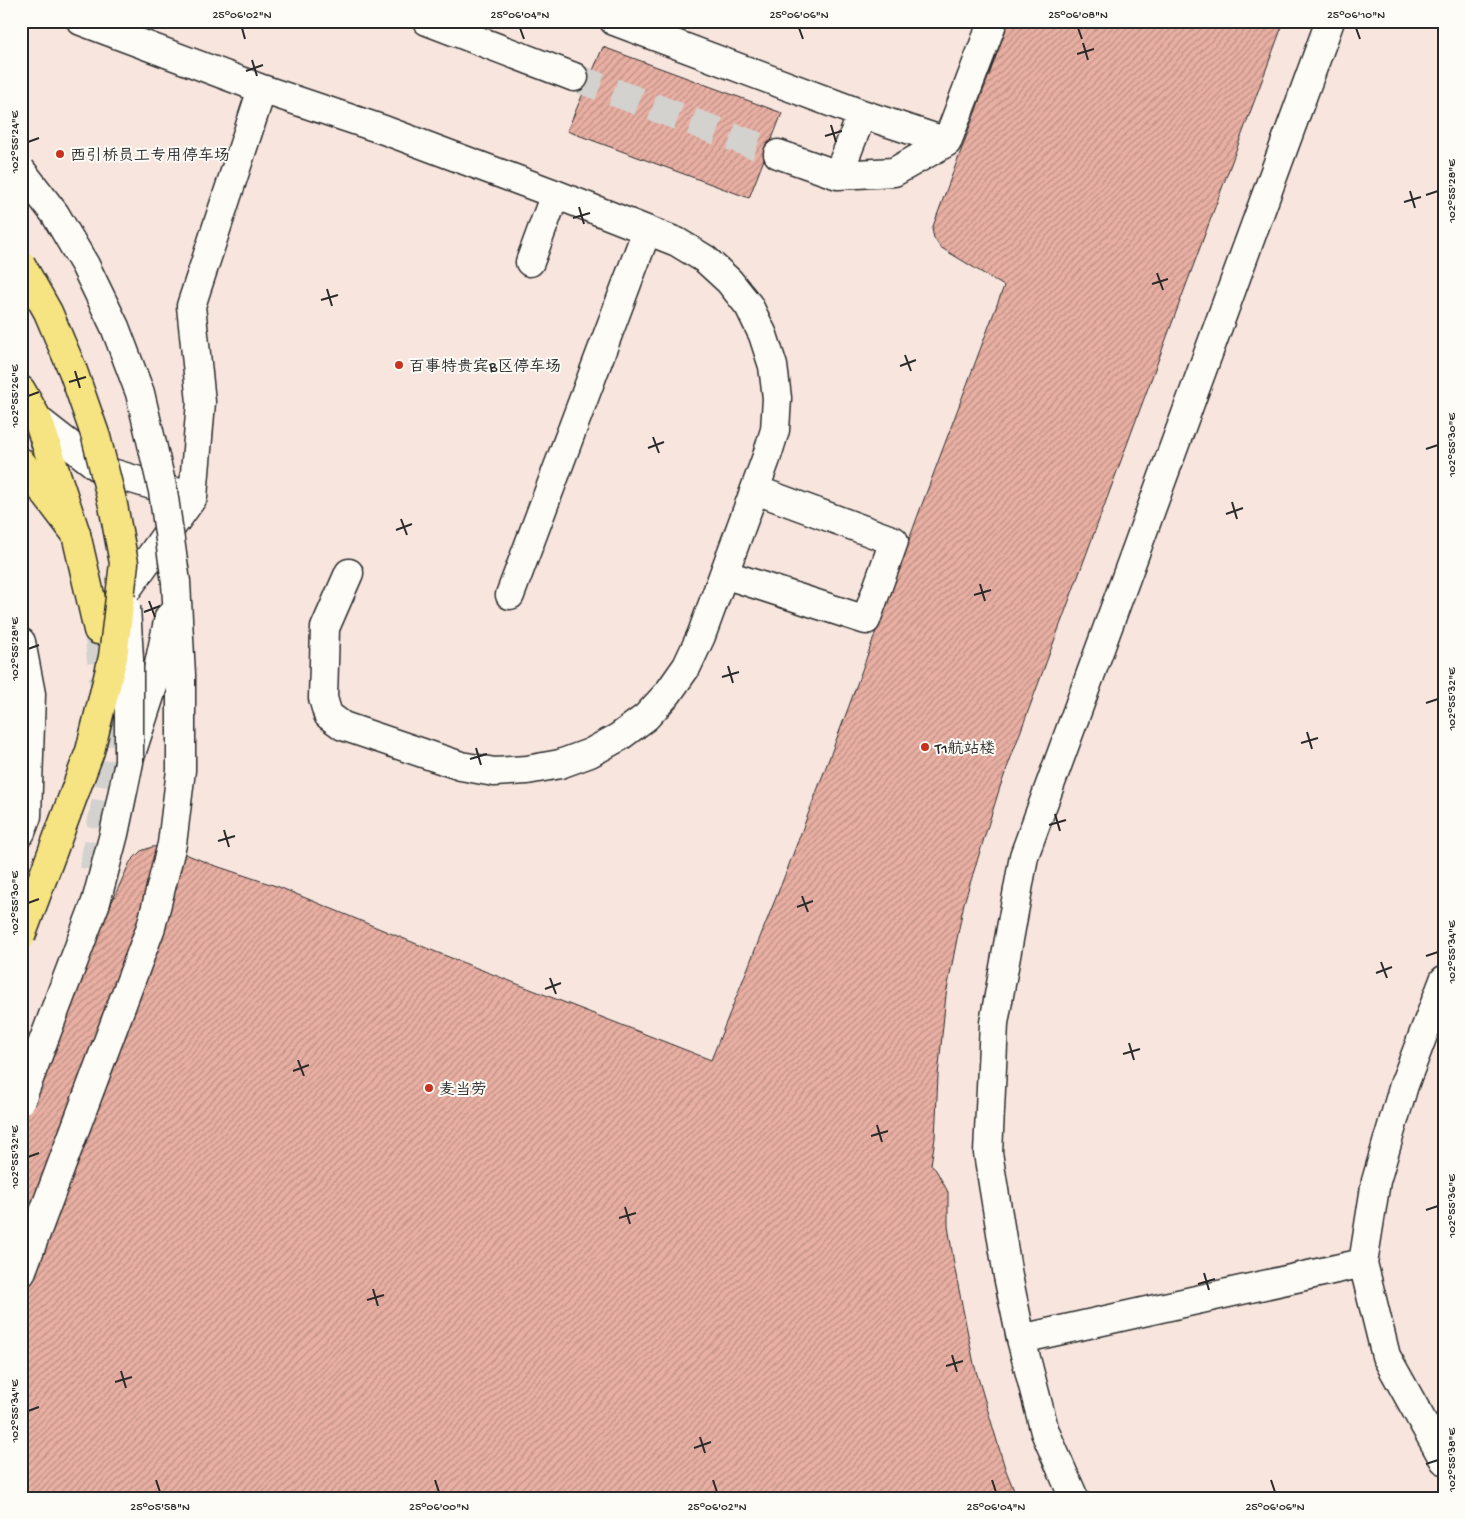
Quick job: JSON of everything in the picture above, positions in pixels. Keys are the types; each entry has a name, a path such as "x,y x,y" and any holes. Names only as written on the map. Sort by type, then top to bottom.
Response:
{"main road":[{"path":"21,264 48,312 73,371 96,437 113,505 124,563 113,657 90,751 21,936"},
{"path":"21,390 38,420 76,534 98,630"},
{"path":"21,462 76,534"}],"street":[{"path":"81,21 262,89 384,130 677,242 705,259 729,280 749,306 764,335 773,366 776,398 775,430 756,490 687,666 668,693 646,717 619,737 590,753 567,762 527,770 494,772 461,766 344,726 328,715 323,698 325,628 349,573"},
{"path":"427,21 574,77"},
{"path":"778,154 838,175 894,172 947,142 993,21"},
{"path":"1074,1498 1046,1432 1021,1339 1008,1276 988,1153 994,1023 1024,856 1330,21"},
{"path":"617,22 862,114 947,142"},
{"path":"98,630 193,497 201,402 191,306 262,89"},
{"path":"838,175 862,114"},
{"path":"21,170 55,214 85,265 115,327 140,393 163,491 176,582 181,676 181,770 172,844 151,927 21,1273"},
{"path":"530,262 555,194"},
{"path":"510,596 647,230"},
{"path":"38,420 102,470 193,497"},
{"path":"724,574 866,620 894,541 756,490"},
{"path":"124,563 129,660 129,762"},
{"path":"21,1100 96,902 114,834 129,762 156,674 176,582"},
{"path":"21,642 31,694 27,816 21,832"},
{"path":"1444,980 1404,1085 1376,1181 1363,1262 1386,1356 1444,1460"},
{"path":"1021,1339 1363,1262"}],"shaded area":[{"path":"21,21 1444,21 1444,1498 21,1498"}],"building":[{"name":"T1航站楼","path":"1009,21 1284,21 1000,787 964,903 946,995 938,1076 935,1138 931,1165 936,1170 948,1192 948,1226 974,1364 1005,1468 1017,1498 21,1498 21,1103 130,862 141,851 152,847 166,846 210,864 279,887 436,952 711,1060 787,870 1004,286 940,247 934,238 932,229"},
{"path":"603,47 782,113 749,198 567,131"}],"tunnel":[{"path":"574,77 778,154"},
{"path":"93,870 112,765 98,630"}],"place":[{"name":"西引桥员工专用停车场","path":"60,154"},
{"name":"百事特贵宾B区停车场","path":"399,365"},
{"name":"T1航站楼","path":"925,747"},
{"name":"麦当劳","path":"429,1088"}]}
